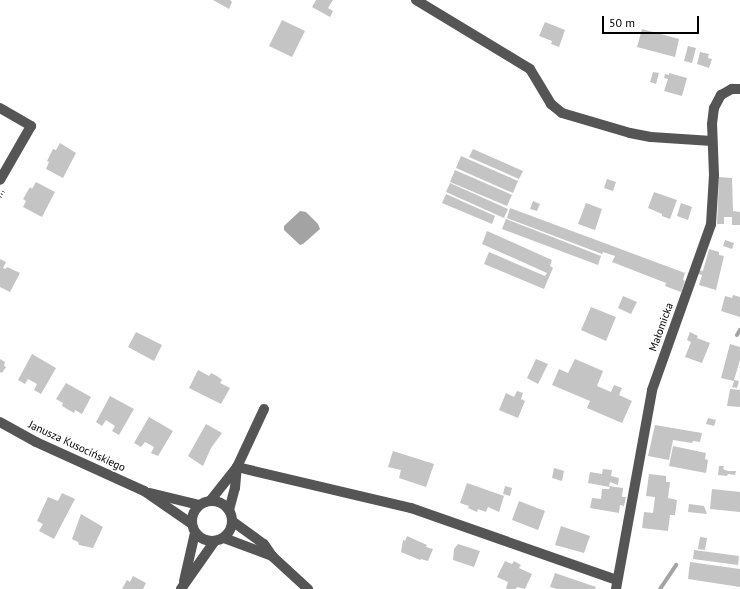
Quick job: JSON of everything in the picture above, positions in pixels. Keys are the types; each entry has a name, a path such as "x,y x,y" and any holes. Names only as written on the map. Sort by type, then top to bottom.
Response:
{"street":[{"path":"416,0 530,69 551,104 562,113 651,138 712,141"},
{"name":"Małomicka","path":"617,585 652,390 711,224 714,175 712,141 714,108 721,95 732,89 740,89"},
{"path":"0,108 31,126 0,180"},
{"path":"182,588 193,529 192,517 199,505 210,501 237,467 264,409"},
{"name":"Janusza Kusocińskiego","path":"0,422 36,442 144,491 199,505"},
{"path":"237,467 411,508 617,585"},
{"path":"229,510 235,488 237,467"},
{"name":"Janusza Kusocińskiego","path":"144,491 193,529"},
{"path":"182,588 219,540 229,533 232,521 229,510 224,505 210,501"},
{"path":"232,521 264,544 272,556 308,589"},
{"path":"193,529 207,541 219,540 272,556"}],"shaded area":[{"path":"300,211 306,212 318,224 320,229 300,245 284,230 284,226"}],"building":[{"path":"213,0 230,0 232,2 229,9"},
{"path":"316,0 333,0 328,8 333,11 330,17 312,7"},
{"path":"282,20 305,31 292,57 269,46"},
{"path":"545,22 565,30 559,47 551,44 552,41 539,36"},
{"path":"642,29 679,39 675,57 637,47"},
{"path":"688,46 696,48 692,63 684,61"},
{"path":"700,52 709,54 708,58 712,59 709,68 697,64"},
{"path":"653,72 659,73 656,84 650,82"},
{"path":"669,73 687,78 682,96 664,91 668,79 664,78 665,74 669,75"},
{"path":"60,143 76,153 63,178 46,169 49,162 47,161 53,149 56,150"},
{"path":"473,149 523,171 519,179 469,157"},
{"path":"461,156 518,181 513,193 456,168"},
{"path":"455,170 512,195 507,206 450,182"},
{"path":"719,177 732,178 733,211 740,212 740,225 732,225 732,217 724,217 724,224 717,224"},
{"path":"607,179 616,182 613,191 604,188"},
{"path":"36,182 55,192 42,217 23,207 26,201 23,199 30,187 32,189"},
{"path":"450,183 508,209 504,218 446,192"},
{"path":"654,192 677,200 670,219 648,208"},
{"path":"446,194 495,216 492,224 442,203"},
{"path":"533,201 540,204 537,211 530,209"},
{"path":"586,203 602,209 595,230 578,224"},
{"path":"681,203 692,207 688,220 677,216"},
{"path":"510,208 685,273 683,280 685,281 681,292 665,286 666,283 612,262 615,256 603,252 602,254 507,218"},
{"path":"506,219 601,256 598,265 502,229"},
{"path":"487,231 552,260 550,266 553,268 544,289 484,264 489,252 545,276 547,273 482,244"},
{"path":"725,240 734,243 732,249 723,246"},
{"path":"709,249 719,252 719,255 724,256 716,290 699,285 702,275 698,274 699,270 703,271"},
{"path":"0,259 6,262 3,268 6,269 7,267 20,273 10,292 0,287"},
{"path":"733,295 740,297 740,317 721,311 725,296 732,298"},
{"path":"623,296 637,302 631,314 618,308"},
{"path":"591,307 616,317 606,341 581,330"},
{"path":"136,332 162,345 154,361 128,347"},
{"path":"690,332 698,336 697,338 710,343 702,363 685,357 691,342 687,340"},
{"path":"730,344 740,347 740,360 734,380 739,381 737,388 732,387 734,381 721,378"},
{"path":"32,354 56,368 41,394 34,390 37,384 28,379 25,384 18,380"},
{"path":"0,359 5,362 4,366 6,367 2,373 0,372"},
{"path":"536,359 548,364 538,384 527,378"},
{"path":"575,359 603,371 597,386 611,392 614,385 622,388 619,395 632,401 622,423 587,408 590,401 552,385 559,369 568,373"},
{"path":"198,370 209,376 211,373 217,376 222,380 220,383 230,388 221,404 189,388"},
{"path":"66,383 91,397 82,414 75,410 74,413 62,406 63,403 56,399"},
{"path":"730,389 740,390 740,407 727,406"},
{"path":"517,391 523,393 521,399 525,401 518,418 499,410 506,393 514,397"},
{"path":"110,396 134,409 119,435 112,431 115,426 106,420 102,426 96,422"},
{"path":"149,417 173,431 158,456 151,453 154,447 145,442 141,447 134,443"},
{"path":"708,418 716,420 714,426 706,424"},
{"path":"206,424 222,433 211,448 203,466 188,456"},
{"path":"655,425 702,433 700,442 693,441 692,443 673,440 669,460 648,456"},
{"path":"673,446 706,453 705,459 708,460 706,473 669,466"},
{"path":"393,451 434,464 426,487 399,478 401,470 388,467"},
{"path":"719,466 724,466 723,469 728,471 736,471 735,475 718,475"},
{"path":"554,468 564,471 562,481 552,478"},
{"path":"603,469 612,470 611,476 619,478 618,485 610,482 609,486 623,488 622,497 626,497 624,506 620,505 619,513 590,508 592,498 601,499 602,489 609,489 610,487 588,483 590,472 602,474"},
{"path":"649,474 666,476 666,482 670,482 668,498 677,500 675,515 670,515 668,531 642,528 644,512 653,513 655,497 646,496"},
{"path":"467,483 504,496 499,512 488,507 486,512 478,509 477,512 468,508 469,506 460,503"},
{"path":"505,486 512,488 510,496 503,494"},
{"path":"712,489 740,492 740,512 710,509"},
{"path":"62,493 75,499 54,539 39,531 43,524 37,521 48,497 58,501"},
{"path":"519,501 545,511 538,530 512,520"},
{"path":"689,504 704,506 707,514 688,512"},
{"path":"81,514 103,527 93,548 79,545 78,542 72,539"},
{"path":"561,526 590,536 584,553 555,545"},
{"path":"407,536 427,545 426,547 433,549 428,561 420,560 401,552 403,540 405,541"},
{"path":"700,537 707,538 705,550 698,549"},
{"path":"458,544 480,551 474,567 453,560 454,549"},
{"path":"694,550 739,556 738,565 693,559"},
{"path":"505,561 512,564 514,561 521,565 519,568 532,574 525,589 517,587 516,589 507,589 508,582 497,577"},
{"path":"690,562 740,569 740,587 688,579"},
{"path":"555,573 596,587 595,589 557,589 550,587"},
{"path":"133,576 146,583 143,589 122,589 127,580 130,582"}],"waterway":[{"path":"737,335 740,330"},
{"path":"660,589 676,565"}]}
